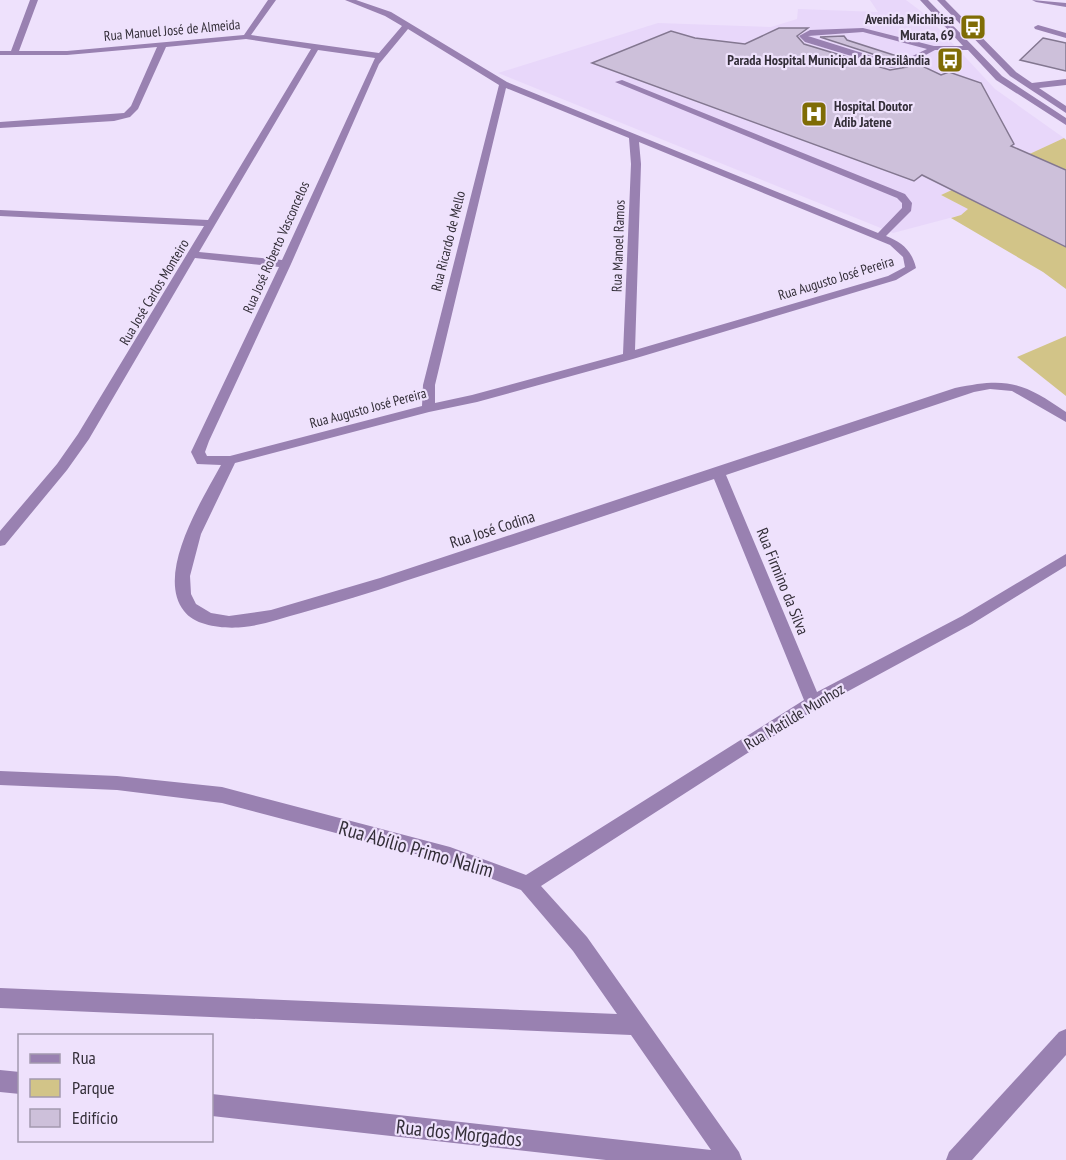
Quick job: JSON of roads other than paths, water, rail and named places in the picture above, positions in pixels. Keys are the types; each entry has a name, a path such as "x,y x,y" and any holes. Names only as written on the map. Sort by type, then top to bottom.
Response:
{"street":[{"path":"14,53 34,0"},
{"path":"246,37 272,0"},
{"name":"Rua Augusto José Pereira","path":"230,460 428,408 473,399 629,356 892,278 911,268 910,261 901,249 879,237 504,84 407,25 367,5 350,0"},
{"path":"924,0 999,78 1066,122"},
{"path":"941,0 1013,74 1066,110"},
{"path":"1036,0 1066,5"},
{"name":"Rua José Roberto Vasconcelos","path":"230,460 202,461 198,452 380,56 407,25"},
{"path":"1038,27 1066,36"},
{"path":"934,48 904,63 891,65 808,40 803,36 810,32 863,30 934,48 970,48"},
{"name":"Rua Manuel José de Almeida","path":"0,53 67,53 246,37 380,56"},
{"path":"0,124 51,123 128,115 135,107 163,44"},
{"name":"Rua José Carlos Monteiro","path":"0,541 62,467 84,436 316,47"},
{"path":"619,82 901,196 907,203 907,209 879,237"},
{"path":"1029,86 1066,82"},
{"name":"Rua Ricardo de Mello","path":"428,408 429,385 504,84"},
{"name":"Rua Manoel Ramos","path":"629,356 636,164 634,137"},
{"path":"0,213 211,223"},
{"path":"194,255 286,264"},
{"name":"Rua José Codina","path":"230,460 190,543 182,576 182,594 190,608 203,616 220,621 236,622 259,619 365,590 719,474 955,393 989,384 1016,386 1066,418"},
{"name":"Rua Firmino da Silva","path":"719,474 813,702"},
{"name":"Rua Matilde Munhoz","path":"528,884 813,702 967,620 1066,559"},
{"name":"Rua Abílio Primo Nalim","path":"0,778 117,783 222,795 450,855 528,884 580,944 731,1160"},
{"path":"0,998 636,1025"},
{"path":"957,1160 1066,1039"},
{"path":"0,1081 18,1083"},
{"name":"Rua dos Morgados","path":"213,1105 707,1160"}],"place":[{"name":"Avenida Michihisa Murata, 69","path":"973,27"},
{"name":"Parada Hospital Municipal da Brasilândia","path":"950,60"},
{"name":"Hospital Doutor Adib Jatene","path":"814,114"}]}
